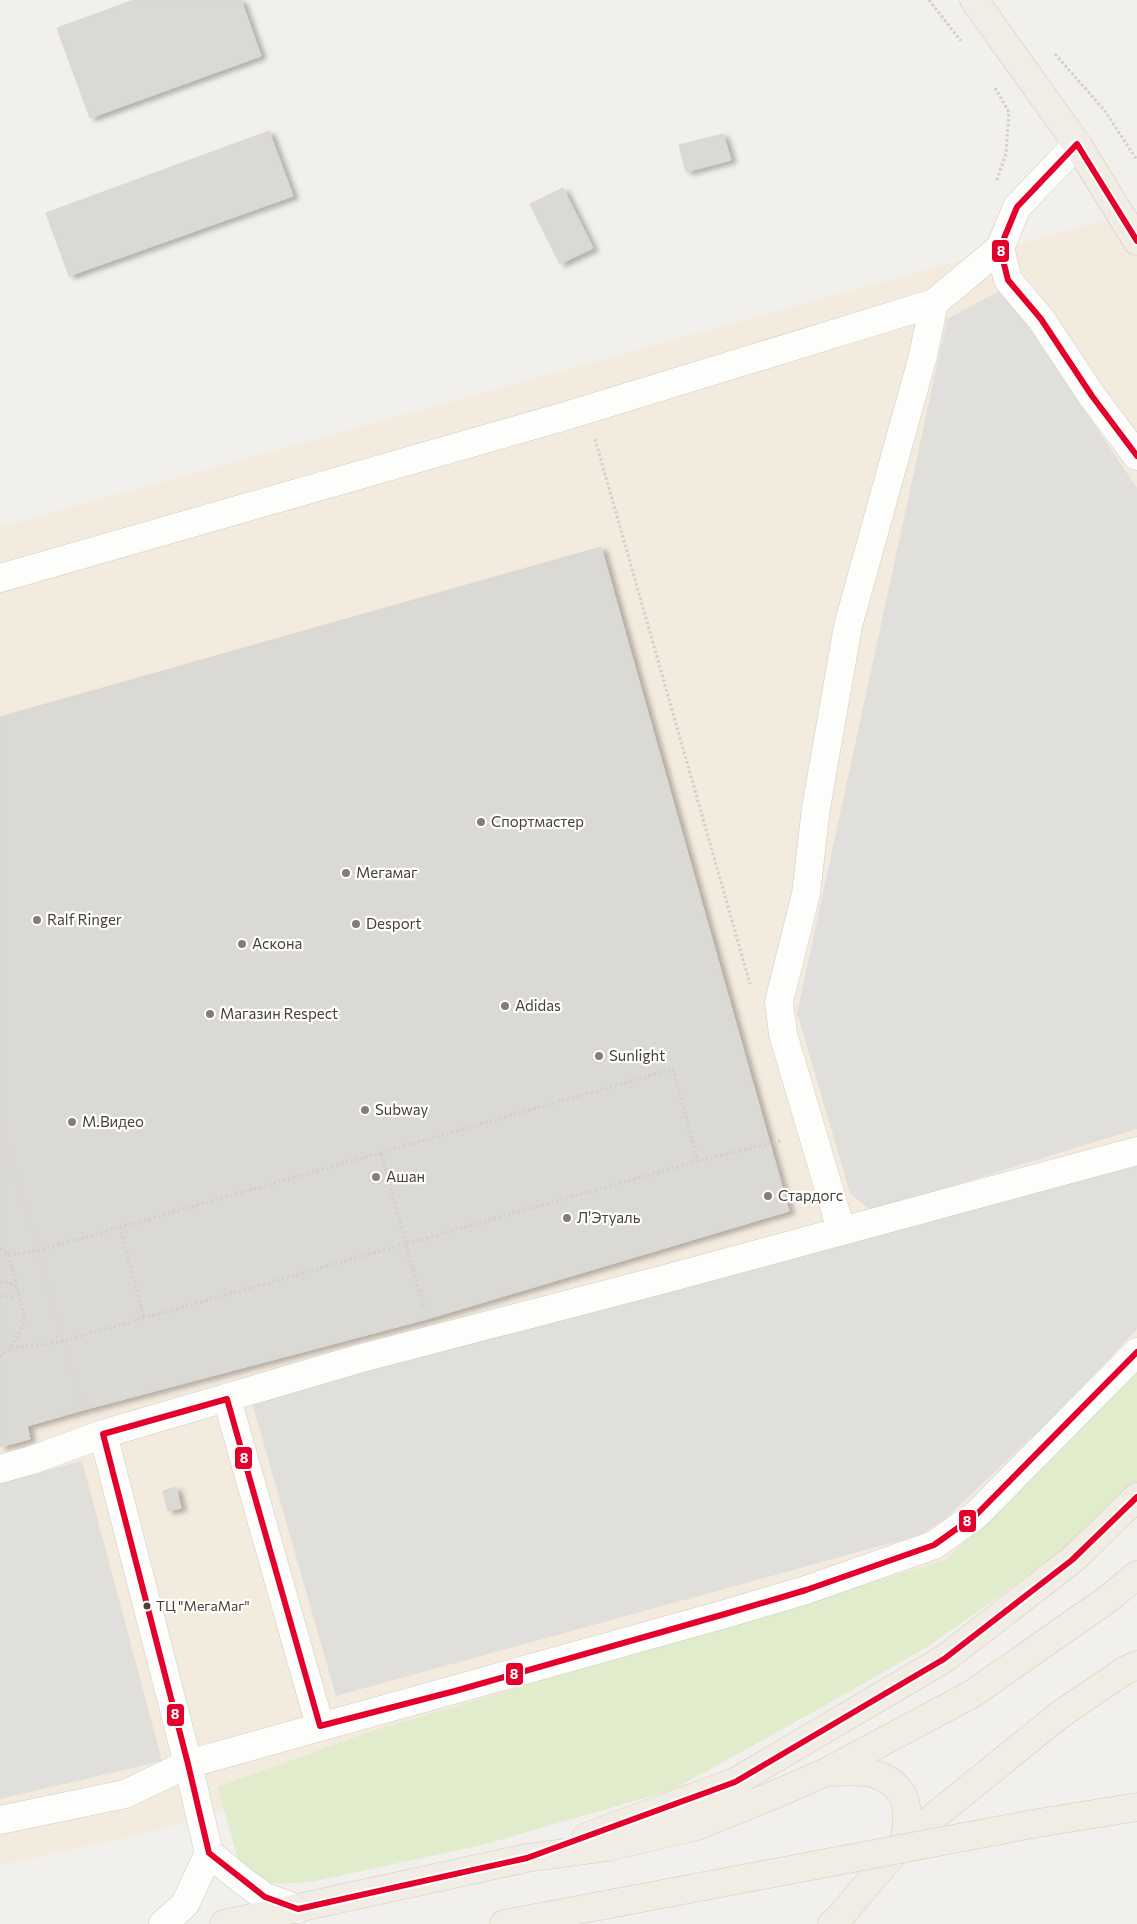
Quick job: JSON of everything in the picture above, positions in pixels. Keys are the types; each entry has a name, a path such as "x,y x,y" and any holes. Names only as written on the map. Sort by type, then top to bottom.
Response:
{"main road":[{"path":"974,0 1077,144 1137,241"},
{"path":"527,1858 734,1782 944,1659 1072,1560 1137,1497"},
{"path":"224,1924 527,1858 608,1847 697,1826 826,1772 972,1694 1108,1599 1137,1575"},
{"path":"832,1924 904,1841 1058,1716 1124,1670 1137,1665"},
{"path":"826,1772 874,1774 894,1784 906,1801 908,1822 904,1841"},
{"path":"504,1924 1032,1824 1137,1806"}],"lane":[{"path":"0,578 587,410 934,303 1000,248 1017,207 1077,144"},
{"path":"1000,248 1008,280 1041,320 1092,396 1137,456"},
{"path":"841,1230 783,1034 779,1002 806,894 816,808 848,626 923,356 934,303"},
{"path":"0,1469 32,1460 104,1434 228,1399 358,1358 665,1278 1137,1151"},
{"path":"0,1820 125,1794 188,1764 725,1614 806,1590 934,1545 976,1515 1137,1352"},
{"path":"228,1399 320,1726"},
{"path":"104,1434 209,1853 243,1882 266,1897 298,1909"},
{"path":"164,1924 184,1904 209,1853"}],"path":[{"path":"929,0 963,43"},
{"path":"1054,53 1106,111 1137,160"},
{"path":"990,80 1009,112 1006,154 995,186"},
{"path":"587,410 750,985"},
{"path":"0,1249 9,1255 37,1251 381,1154 672,1069 698,1161"},
{"path":"11,1347 44,1345 406,1245 698,1161 769,1144"},
{"path":"381,1154 425,1309"},
{"path":"120,1227 144,1318"},
{"path":"0,1358 11,1347 25,1321 9,1255"},
{"path":"0,1282 13,1284"},
{"path":"0,1296 14,1298"}],"shaded area":[{"path":"1137,211 1137,1453 858,1640 134,1836 0,1865 0,527"},
{"path":"1003,289 1137,488 1137,1129 871,1211 850,1193 797,1013 947,319"},
{"path":"1137,1159 1137,1329 1052,1418 946,1518 920,1535 336,1696 251,1399"},
{"path":"82,1461 162,1761 0,1799 0,1483"}],"green space":[{"path":"1137,1372 1137,1486 1119,1504 1027,1577 927,1647 815,1711 672,1790 486,1844 311,1882 265,1884 241,1870 218,1787 369,1732 946,1560"}],"building":[{"path":"134,0 241,0 261,56 90,118 57,28"},
{"path":"269,131 293,196 69,276 46,213"},
{"path":"723,134 731,160 686,172 679,145"},
{"path":"563,188 593,248 560,264 530,204"},
{"name":"Мегамаг","path":"601,547 789,1211 427,1319 83,1410 0,1119 0,717"},
{"path":"0,1119 83,1410 27,1426 30,1439 0,1447"},
{"path":"176,1487 181,1508 168,1511 163,1491"}],"transit line":[{"name":"8","path":"1137,241 1077,144 1017,207 1000,248 1008,280 1041,319 1092,396 1137,456"},
{"name":"8","path":"1137,1352 976,1515 934,1545 806,1590 725,1614 455,1691 320,1726 227,1399 103,1434 209,1853 265,1897 298,1909 527,1858 735,1782 944,1659 1072,1560 1137,1497"}],"place":[{"name":"Спортмастер","path":"481,822"},
{"name":"Мегамаг","path":"346,873"},
{"name":"Ralf Ringer","path":"37,920"},
{"name":"Desport","path":"356,924"},
{"name":"Аскона","path":"242,944"},
{"name":"Adidas","path":"505,1006"},
{"name":"Магазин Respect","path":"210,1014"},
{"name":"Sunlight","path":"599,1056"},
{"name":"Subway","path":"365,1110"},
{"name":"М.Видео","path":"72,1122"},
{"name":"Ашан","path":"376,1177"},
{"name":"Стардогс","path":"768,1196"},
{"name":"Л'Этуаль","path":"567,1218"},
{"name":"ТЦ \"МегаМаг\"","path":"147,1606"}]}
